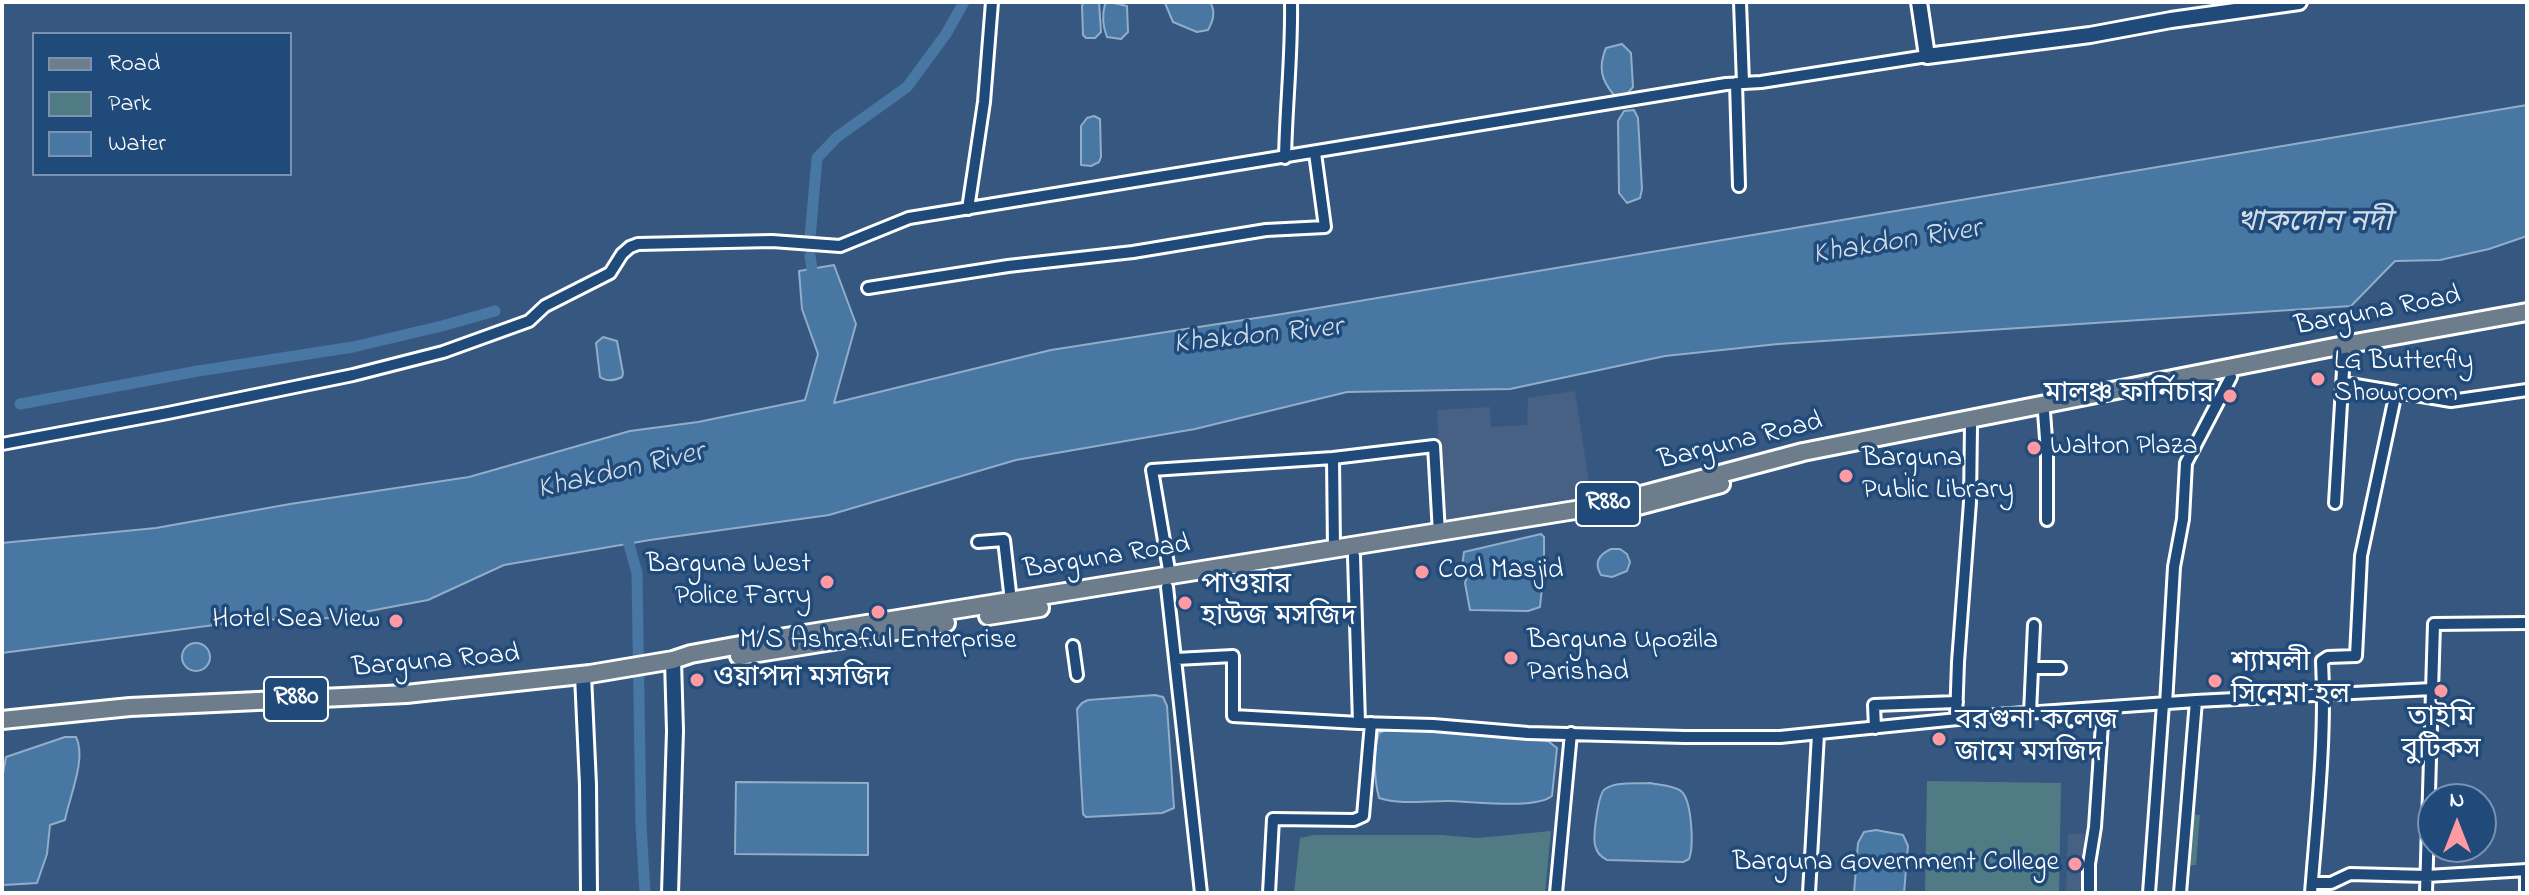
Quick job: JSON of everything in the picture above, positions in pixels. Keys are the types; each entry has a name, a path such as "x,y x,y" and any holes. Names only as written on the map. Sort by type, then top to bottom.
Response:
{"main road":[{"name":"Barguna Road","path":"678,659 723,659 1334,549 1600,506 1803,452 2527,312"},
{"name":"Barguna Road","path":"2,720 130,707 406,694 587,674 767,640 1011,601 1354,556 1632,508 1764,471 1971,426 2527,321"}],"street":[{"path":"968,209 984,102 992,2"},
{"path":"1285,158 1291,2"},
{"path":"1739,186 1740,2"},
{"path":"1919,2 1927,56"},
{"path":"2,444 353,375 443,352 529,321 545,306 610,273 622,254 638,244 772,241 840,246 909,218 1739,83 2090,35 2299,2"},
{"path":"868,288 1008,266 1133,252 1266,230 1325,227 1315,153"},
{"path":"2335,503 2344,354"},
{"path":"2149,893 2174,567 2183,519 2186,463 2231,377"},
{"path":"2344,383 2451,401 2527,390"},
{"path":"2396,392 2361,556 2356,656 2324,658 2322,661 2321,787 2312,888 2350,874 2427,876 2526,870 2526,893"},
{"path":"2044,412 2047,520"},
{"path":"1956,719 1970,502 1971,426"},
{"path":"1201,893 1169,581 1152,470 1333,458 1434,446 1439,533"},
{"path":"1333,458 1334,549"},
{"path":"978,542 1004,540 1011,601"},
{"path":"1354,556 1359,723"},
{"path":"2426,893 2434,624 2527,623"},
{"path":"2030,713 2034,625"},
{"path":"1073,646 1077,675"},
{"path":"1176,659 1233,656 1233,716 1433,725 1528,733 1685,737 1780,737 2030,713 2432,689"},
{"path":"670,893 678,659"},
{"path":"2032,668 2060,668"},
{"path":"587,674 589,893"},
{"path":"2180,893 2196,701"},
{"path":"1875,728 1874,705 1957,702"},
{"path":"2089,893 2103,709"},
{"path":"1269,893 1272,823 1275,817 1354,820 1363,816 1371,723"},
{"path":"1556,893 1571,733"},
{"path":"1809,893 1818,734"}],"shaded area":[{"path":"1575,391 1592,502 1443,525 1437,410 1490,407 1491,427 1527,425 1528,398"},
{"name":"Barguna Government College","path":"2068,834 2084,834 2082,893 2066,893"}],"green space":[{"path":"1927,781 2061,783 2059,893 1925,893"},
{"path":"2191,814 2200,815 2196,865 2186,865"},
{"path":"1551,831 1545,893 1294,893 1300,838 1314,835 1441,835 1478,838"}],"water":[{"path":"1084,2 1099,2 1101,32 1095,38 1083,35"},
{"path":"1210,2 1213,13 1208,30 1197,32 1173,22 1165,3"},
{"path":"1105,4 1127,6 1128,32 1121,39 1107,37 1103,12"},
{"path":"1622,44 1631,53 1633,87 1626,95 1614,95 1604,79 1602,61 1606,48"},
{"name":"খাকদোন নদী","path":"2527,105 2527,236 2489,249 2440,260 2395,261 2351,306 1778,344 1665,356 1510,389 1347,392 1195,429 1016,460 829,515 650,540 504,565 428,600 332,618 252,620 2,653 2,543 156,528 469,477 630,431 698,422 805,400 818,354 802,309 799,271 834,265 856,324 834,403 1051,350"},
{"path":"1634,110 1638,118 1642,189 1640,198 1627,203 1619,193 1618,121 1624,111"},
{"path":"1094,116 1100,119 1101,157 1091,166 1081,165 1081,126 1087,118"},
{"path":"603,337 617,341 622,377 608,380 600,377 596,343"},
{"path":"1541,534 1544,537 1544,566 1537,570 1543,577 1540,607 1528,611 1470,610 1465,583 1469,571 1462,567 1464,552"},
{"path":"1611,549 1620,549 1627,554 1630,562 1627,571 1612,577 1601,575 1598,567 1600,557"},
{"path":"196,643 206,647 210,657 206,667 196,671 186,667 182,657 186,647"},
{"path":"1163,697 1167,706 1174,808 1162,813 1086,817 1083,814 1077,709 1088,700"},
{"path":"1387,729 1548,741 1557,748 1552,796 1517,804 1404,802 1379,798 1375,774 1376,748 1379,733"},
{"path":"65,737 76,737 79,756 65,820 50,825 47,854 37,883 4,885 2,779 6,757"},
{"path":"736,782 868,783 868,855 735,854"},
{"path":"1650,783 1674,788 1685,796 1691,824 1689,859 1683,862 1607,860 1595,845 1602,792 1615,785"},
{"path":"1876,830 1903,835 1908,846 1904,893 1854,893 1858,843 1864,832"}],"waterway":[{"path":"810,238 817,158 837,137 907,87 946,34 964,2"},
{"path":"810,256 814,283"},
{"path":"20,404 198,371 353,347 495,311"},
{"path":"625,530 637,573 645,893"}],"place":[{"name":"LG Butterfly Showroom","path":"2318,379"},
{"name":"মালঞ্চ ফার্নিচার","path":"2230,396"},
{"name":"Walton Plaza","path":"2034,448"},
{"name":"Barguna Public Library","path":"1846,476"},
{"name":"Cod Masjid","path":"1422,572"},
{"name":"Barguna West Police Farry","path":"827,582"},
{"name":"পাওয়ার হাউজ মসজিদ","path":"1185,603"},
{"name":"M/S Ashraful Enterprise","path":"878,612"},
{"name":"Hotel Sea View","path":"396,621"},
{"name":"Barguna Upozila Parishad","path":"1511,658"},
{"name":"ওয়াপদা মসজিদ","path":"697,680"},
{"name":"শ্যামলী সিনেমা হল","path":"2215,681"},
{"name":"তাইমি বুটিকস","path":"2441,691"},
{"name":"বরগুনা কলেজ জামে মসজিদ","path":"1939,739"},
{"name":"Barguna Government College","path":"2075,864"}],"water label":[{"name":"Khakdon River","path":"1897,244"},
{"name":"Khakdon River","path":"1258,338"},
{"name":"Khakdon River","path":"621,473"}]}
